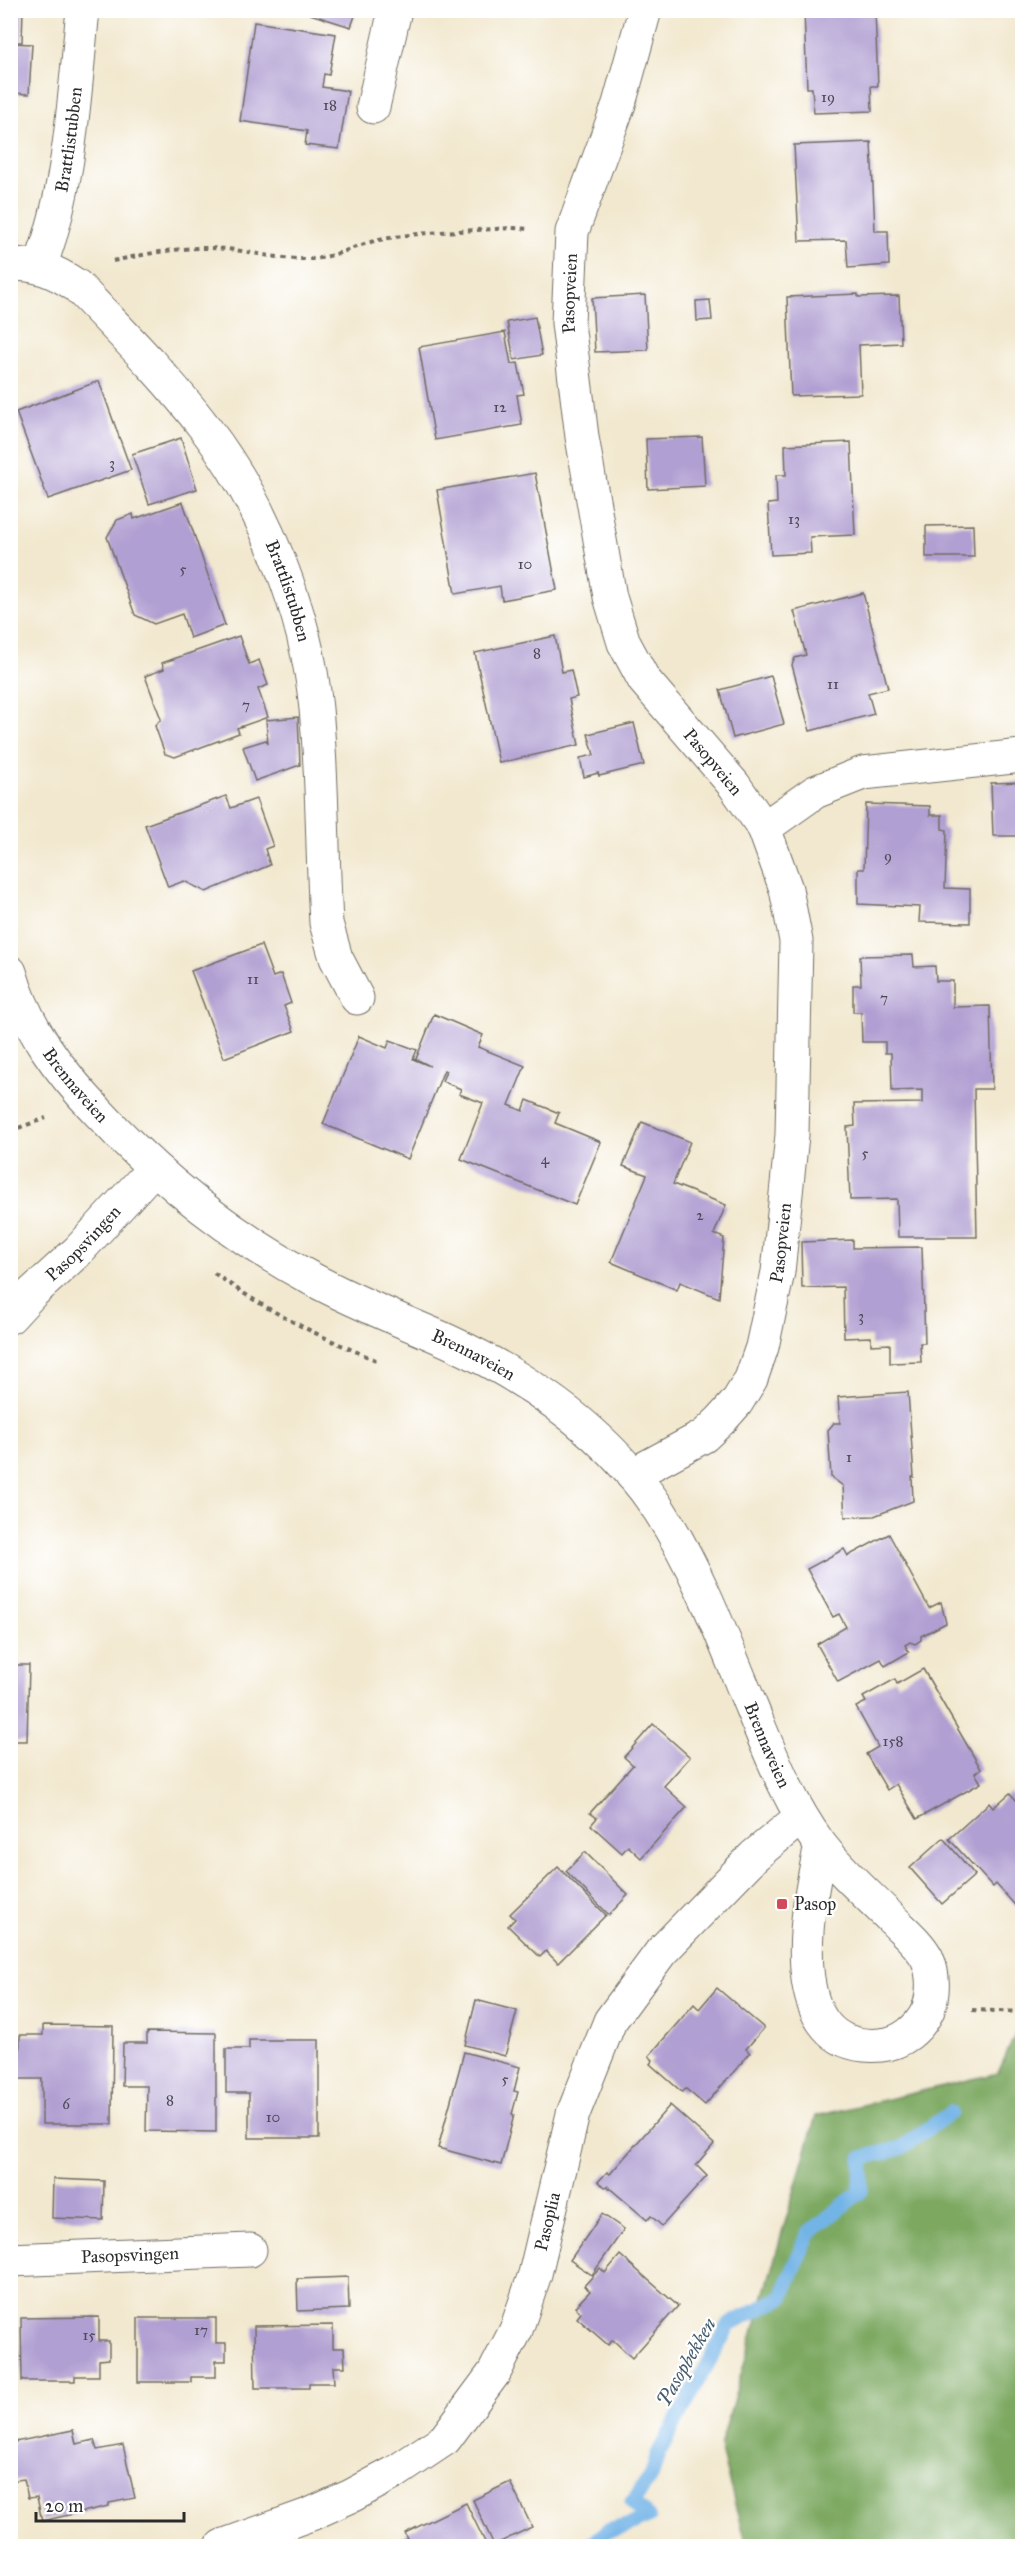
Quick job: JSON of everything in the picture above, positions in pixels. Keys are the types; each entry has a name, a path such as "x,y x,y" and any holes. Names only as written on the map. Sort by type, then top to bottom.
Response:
{"street":[{"name":"Brattlistubben","path":"83,10 70,132 53,232 36,268 77,286 206,429 263,524 286,581 304,644 316,707 326,923 336,958 357,998"},
{"path":"374,107 395,10"},
{"name":"Pasopveien","path":"632,1475 704,1436 737,1402 752,1379 770,1316 778,1272 792,1135 796,941 786,889 764,828 734,785 644,680 624,643 610,597 582,436 568,323 572,232 619,104 645,10"},
{"path":"764,828 815,792 863,773 1023,756"},
{"name":"Brennaveien","path":"10,972 31,1024 67,1077 117,1133 154,1168 214,1218 273,1257 356,1302 485,1359 550,1399 603,1444 632,1475 676,1538 698,1580 776,1768 801,1817 821,1846 914,1940 927,1959 932,1977 933,1994 929,2008 912,2032 894,2043 868,2046 848,2042 827,2028 816,2011 809,1989 806,1965 811,1888 821,1846"},
{"name":"Pasopsvingen","path":"10,1317 32,1293 78,1251 154,1168"},
{"name":"Pasoplia","path":"222,2547 311,2514 360,2492 445,2439 494,2373 516,2330 535,2274 573,2115 610,2021 661,1952 739,1871 801,1817"},
{"name":"Pasopsvingen","path":"10,2260 250,2250"}],"path":[{"path":"36,268 170,249 226,249 285,259 311,260 340,254 377,240 406,236 512,228 572,232"},
{"path":"10,1131 47,1118"},
{"path":"206,1267 245,1295 292,1323 381,1362"}],"green space":[{"path":"1022,2019 1022,2546 746,2546 720,2447 816,2116 998,2073"}],"building":[{"path":"10,10 23,10 22,42 10,42"},
{"path":"311,10 357,10 351,27 310,14"},
{"path":"804,10 875,10 878,86 871,86 872,111 814,113 812,88 807,88"},
{"path":"254,22 336,34 329,75 324,74 322,87 348,91 339,149 305,145 307,131 240,121"},
{"path":"10,43 32,44 29,94 10,93"},
{"path":"10,103 16,103 13,157 10,157"},
{"path":"871,142 875,231 888,231 889,265 848,268 846,240 799,241 794,145"},
{"path":"858,294 858,297 899,296 901,343 859,345 861,394 791,396 787,297"},
{"path":"645,295 648,350 595,352 592,298"},
{"path":"710,300 712,320 697,321 696,301"},
{"path":"535,317 542,355 514,360 507,322"},
{"path":"505,332 511,364 518,363 524,394 517,395 522,425 435,440 419,347"},
{"path":"99,381 131,470 48,499 16,412"},
{"path":"702,437 705,486 648,489 646,439"},
{"path":"181,438 197,489 149,504 132,454"},
{"path":"851,442 855,535 810,537 811,553 771,555 768,504 777,503 776,475 786,475 785,445"},
{"path":"535,473 557,590 502,600 500,586 455,594 437,490"},
{"path":"183,502 225,625 190,638 182,614 154,624 135,615 107,537 117,520 133,514 134,519"},
{"path":"973,525 974,557 926,557 926,526"},
{"path":"863,593 888,688 868,693 874,714 810,731 792,665 795,658 806,655 794,611"},
{"path":"239,636 249,664 259,660 268,685 258,689 268,717 237,728 239,733 175,757 165,754 155,726 161,719 145,676 164,669 162,663"},
{"path":"555,636 562,672 571,670 577,697 569,699 579,745 499,763 475,653"},
{"path":"771,676 784,724 733,738 720,690"},
{"path":"298,717 300,765 255,781 243,747 266,740 268,744 266,720"},
{"path":"634,723 644,765 599,776 598,773 584,777 580,758 594,755 588,734"},
{"path":"1022,782 1022,836 993,836 991,783"},
{"path":"226,796 231,808 256,799 273,846 265,849 270,865 206,892 184,881 168,887 145,825"},
{"path":"866,804 930,806 930,815 942,815 942,829 947,830 945,888 970,889 970,923 919,922 920,907 858,904 858,869 864,869"},
{"path":"261,945 273,977 281,974 291,1003 284,1006 294,1031 224,1058 191,971"},
{"path":"913,955 914,967 935,966 936,981 953,981 953,1007 990,1006 992,1089 974,1089 977,1237 898,1237 897,1199 850,1200 847,1127 855,1126 854,1104 922,1103 922,1090 892,1091 891,1053 885,1053 885,1042 862,1042 861,1012 853,1012 853,985 861,985 860,956"},
{"path":"434,1014 483,1035 478,1047 525,1066 509,1105 523,1111 527,1100 559,1113 555,1123 601,1142 575,1205 461,1159 483,1103 459,1094 461,1089 442,1081 446,1071 444,1070 408,1159 323,1124 359,1036 387,1048 390,1040 417,1050 413,1059 430,1066 416,1059"},
{"path":"642,1122 690,1142 673,1184 726,1205 714,1234 724,1238 719,1298 680,1282 677,1290 611,1262 647,1175 623,1166"},
{"path":"853,1240 853,1248 922,1247 925,1343 920,1343 921,1362 890,1363 890,1344 871,1345 871,1337 844,1338 843,1287 802,1288 801,1242"},
{"path":"908,1392 914,1477 912,1477 913,1501 874,1516 845,1517 843,1486 831,1477 828,1430 834,1423 840,1423 838,1397"},
{"path":"889,1534 929,1608 941,1602 946,1623 921,1636 921,1640 915,1644 910,1642 905,1645 909,1652 885,1666 881,1659 838,1682 817,1644 846,1627 839,1614 833,1617 807,1569 844,1549 848,1556"},
{"path":"10,1665 29,1665 27,1741 10,1741"},
{"path":"923,1669 981,1769 975,1773 981,1783 917,1819 896,1784 887,1790 866,1754 878,1747 856,1707 866,1702 863,1697 895,1679 897,1684"},
{"path":"653,1724 690,1757 664,1786 687,1807 641,1858 628,1846 622,1853 591,1825 597,1818 590,1813 633,1765 624,1757"},
{"path":"1010,1793 1022,1807 1022,1913 996,1884 993,1887 949,1839 989,1803 993,1808"},
{"path":"943,1838 975,1875 942,1904 910,1868"},
{"path":"585,1852 628,1895 609,1915 566,1871"},
{"path":"558,1867 606,1915 558,1963 546,1951 540,1957 508,1926 515,1919 510,1914"},
{"path":"717,1988 764,2028 746,2049 750,2053 705,2105 686,2089 682,2092 650,2064 653,2060 649,2056 694,2004 699,2009"},
{"path":"476,2000 517,2011 505,2056 465,2045"},
{"path":"43,2025 113,2026 112,2124 42,2124 42,2079 19,2079 20,2035 43,2035"},
{"path":"147,2032 216,2033 216,2132 146,2131 147,2086 122,2086 123,2043 147,2043"},
{"path":"249,2040 319,2040 319,2138 249,2138 249,2093 226,2093 226,2049 249,2049"},
{"path":"464,2052 520,2067 514,2091 518,2092 512,2114 514,2115 501,2165 438,2148"},
{"path":"670,2105 714,2144 696,2165 707,2176 662,2226 651,2216 647,2220 607,2186 598,2182 607,2172 610,2174"},
{"path":"53,2179 104,2181 103,2220 52,2218"},
{"path":"602,2214 624,2229 592,2275 570,2260"},
{"path":"620,2255 678,2306 632,2358 613,2340 608,2345 577,2318 581,2313 575,2307 590,2291 584,2286 600,2268 605,2273"},
{"path":"348,2277 349,2309 298,2311 297,2279"},
{"path":"99,2317 99,2341 109,2341 109,2359 99,2360 99,2376 75,2376 75,2381 22,2381 21,2318"},
{"path":"138,2318 216,2318 216,2343 226,2343 226,2361 216,2361 216,2377 191,2377 191,2382 138,2382"},
{"path":"333,2325 333,2348 344,2348 345,2367 333,2367 334,2383 309,2383 309,2388 255,2388 254,2326"},
{"path":"73,2430 76,2444 94,2440 97,2450 123,2445 135,2498 42,2521 37,2497 28,2498 24,2479 10,2481 10,2443"},
{"path":"510,2482 532,2527 494,2545 473,2500"},
{"path":"466,2503 487,2546 404,2546 401,2541 408,2539 405,2533"}],"waterway":[{"name":"Pasopbekken","path":"589,2546 607,2531 648,2517 632,2502 651,2477 658,2454 729,2325 782,2297 809,2233 861,2191 862,2158 901,2148 950,2113"}],"place":[{"name":"Pasop","path":"782,1904"}]}
